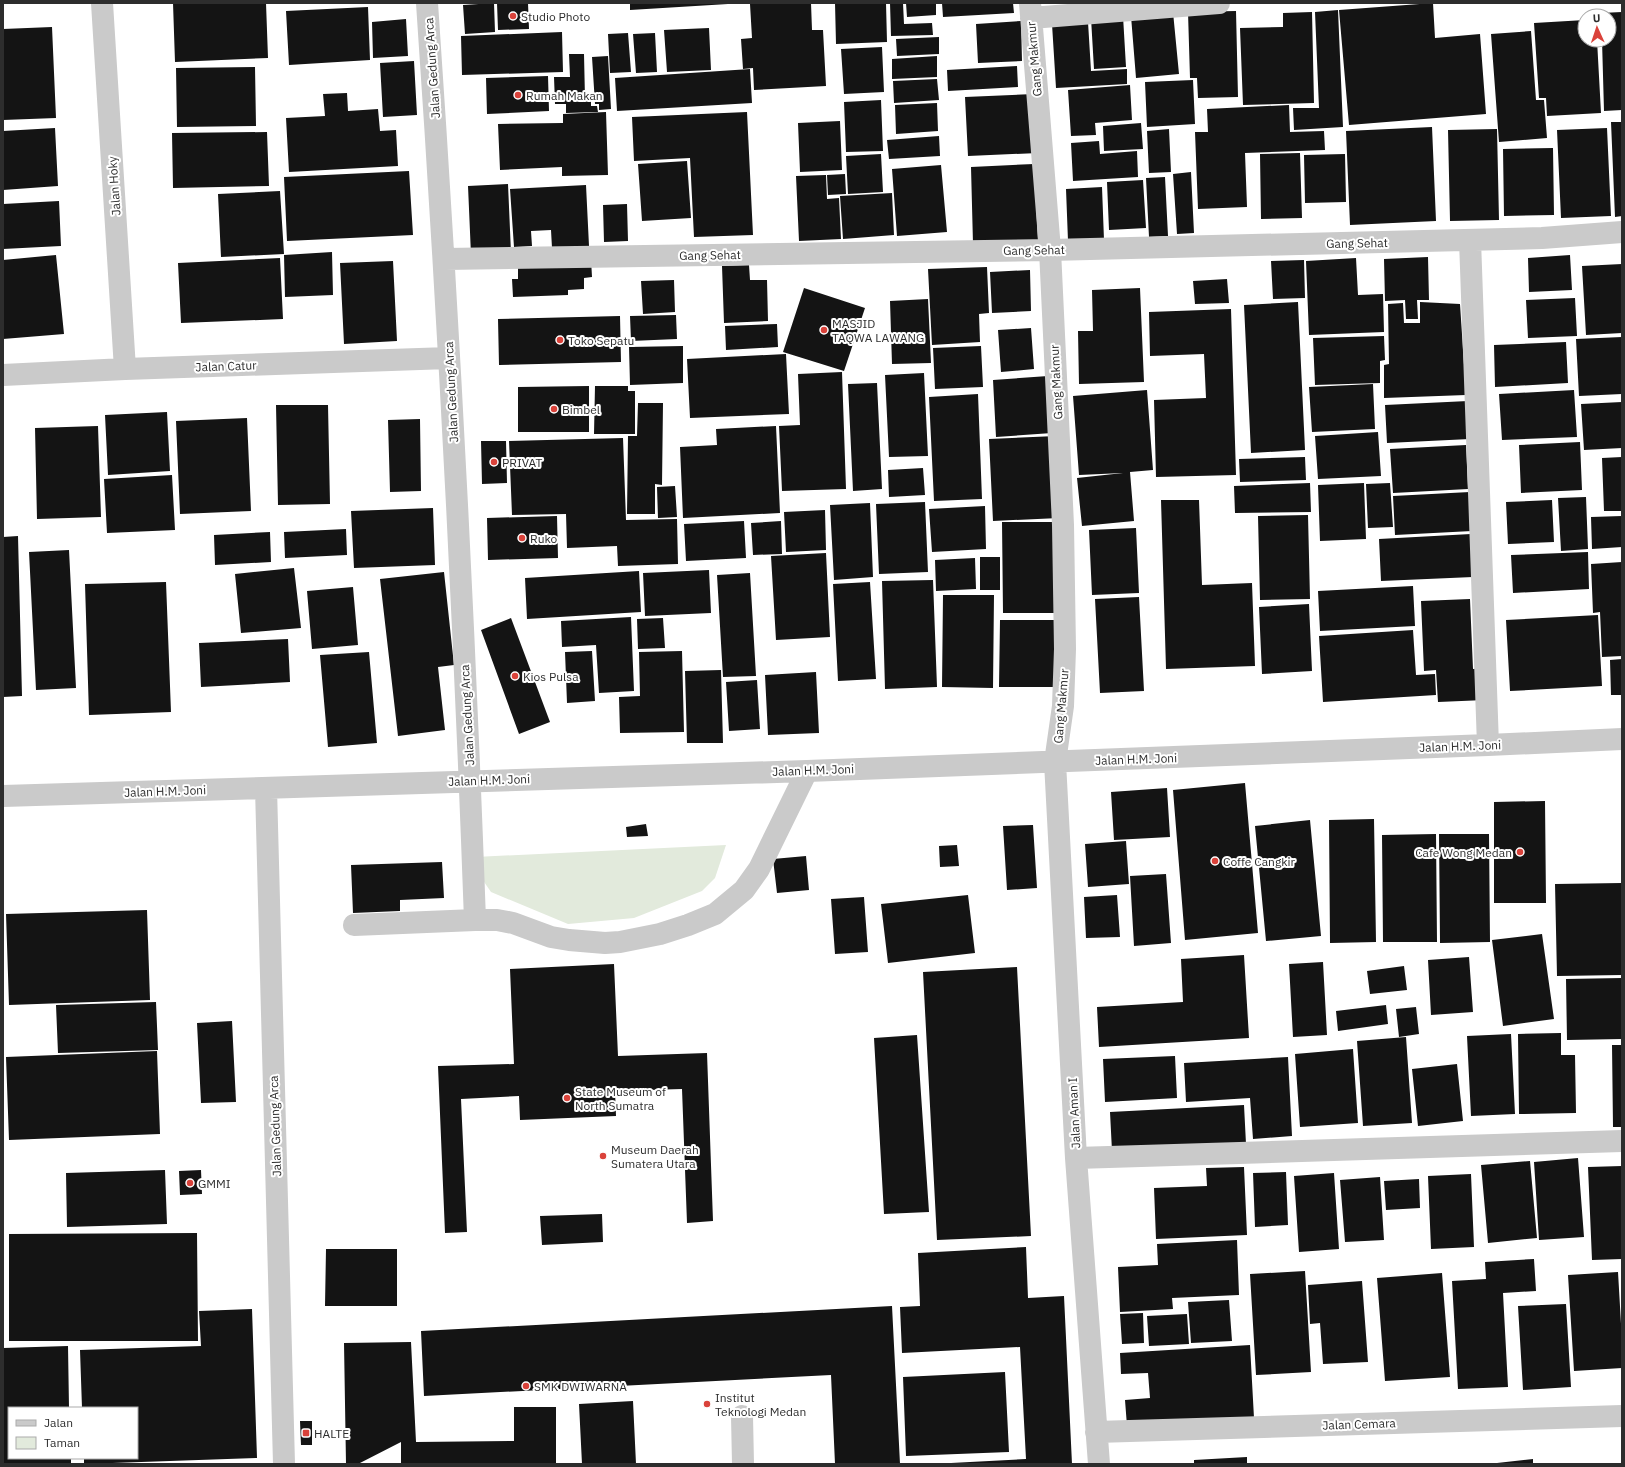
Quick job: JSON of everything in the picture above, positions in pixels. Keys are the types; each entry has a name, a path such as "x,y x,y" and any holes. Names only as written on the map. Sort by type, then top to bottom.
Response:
{"street":[{"name":"Jalan Hoky","path":"102,3 125,369"},
{"name":"Jalan Gedung Arca","path":"428,3 445,260 470,780 475,920"},
{"path":"1031,11 1219,3"},
{"name":"Gang Makmur","path":"1031,11 1050,250 1063,525 1065,649 1063,706 1055,762"},
{"name":"Gang Sehat","path":"445,260 1050,250 1542,238 1622,232"},
{"path":"1470,240 1488,745"},
{"name":"Jalan Catur","path":"3,375 125,369 449,358"},
{"name":"Jalan H.M. Joni","path":"3,796 470,780 807,771 1622,739"},
{"name":"Jalan Aman I","path":"1055,762 1076,1158 1099,1464"},
{"path":"354,925 497,920 513,923 551,936 569,940 605,943 620,942 660,934 688,925 715,914 744,890 759,868 807,771"},
{"name":"Jalan Gedung Arca","path":"266,788 284,1464"},
{"path":"1076,1158 1622,1140"},
{"path":"742,1416 743,1464"},
{"name":"Jalan Cemara","path":"1096,1432 1622,1416"}],"green space":[{"path":"726,845 715,878 702,891 634,918 568,924 491,892 480,876 475,857"}],"building":[{"path":"173,3 266,3 268,58 175,62"},
{"path":"494,3 495,32 465,34 463,5"},
{"name":"Studio Photo","path":"497,3 528,3 529,29 498,30"},
{"path":"630,3 728,3 728,4 630,10"},
{"path":"811,3 812,30 823,30 826,86 754,90 753,68 743,69 741,39 752,38 750,4"},
{"path":"835,3 886,3 887,42 836,44"},
{"path":"890,3 903,3 904,24 932,23 933,35 891,36"},
{"path":"906,3 936,3 936,15 907,17"},
{"path":"942,3 1013,3 1014,13 943,17"},
{"path":"1433,3 1435,38 1480,34 1486,114 1349,125 1339,10"},
{"path":"368,7 370,60 289,65 286,11"},
{"path":"1338,10 1343,127 1294,130 1293,108 1319,108 1315,12"},
{"path":"1236,11 1238,97 1198,98 1197,78 1190,78 1188,12"},
{"path":"1173,12 1179,74 1136,78 1131,16"},
{"path":"1312,12 1314,103 1243,105 1240,28 1283,27 1283,13"},
{"path":"1617,12 1622,12 1622,110 1604,111 1602,48 1617,48"},
{"path":"1123,16 1126,67 1094,69 1091,18"},
{"path":"406,19 408,56 373,58 372,22"},
{"path":"1577,20 1577,48 1597,48 1601,113 1547,116 1546,98 1539,98 1534,23"},
{"path":"1021,21 1022,61 978,63 976,24"},
{"path":"1088,22 1091,71 1127,69 1127,84 1056,88 1052,24"},
{"path":"52,27 56,118 3,120 3,29"},
{"path":"709,28 711,70 667,72 664,30"},
{"path":"1531,31 1536,100 1544,100 1547,138 1499,142 1491,34"},
{"path":"562,32 563,72 462,75 461,36"},
{"path":"628,33 631,72 610,73 608,34"},
{"path":"655,33 657,72 636,73 633,34"},
{"path":"939,37 939,54 897,56 896,39"},
{"path":"882,47 884,92 844,94 841,49"},
{"path":"569,54 584,54 585,99 591,98 591,106 597,106 598,112 566,113 566,104 555,104 554,77 570,77"},
{"path":"608,56 611,109 599,110 599,104 595,104 592,57"},
{"path":"937,56 937,77 892,79 892,59"},
{"path":"414,61 417,115 383,117 380,63"},
{"path":"1017,66 1018,87 948,91 947,70"},
{"path":"255,67 256,126 177,127 176,68"},
{"path":"750,69 752,103 617,111 615,78"},
{"name":"Rumah Makan","path":"548,76 549,111 487,114 486,78"},
{"path":"937,79 939,100 894,103 893,81"},
{"path":"1193,80 1195,124 1147,127 1145,82"},
{"path":"1130,85 1132,120 1095,123 1096,135 1071,136 1068,90"},
{"path":"347,93 348,111 378,109 380,131 396,130 398,166 289,172 286,118 325,116 323,94"},
{"path":"1034,94 1038,153 968,156 965,97"},
{"path":"881,100 883,151 846,152 844,102"},
{"path":"937,103 938,131 896,134 895,105"},
{"path":"1289,105 1290,132 1324,131 1325,150 1245,153 1247,207 1198,209 1195,132 1208,132 1207,109"},
{"path":"606,112 608,175 562,176 562,167 500,170 498,124 563,123 563,114"},
{"path":"747,112 753,235 694,237 690,158 634,161 632,117"},
{"path":"840,121 842,170 800,172 798,123"},
{"path":"1611,122 1622,122 1622,216 1615,217"},
{"path":"1141,123 1143,149 1104,151 1103,126"},
{"path":"1432,127 1436,221 1350,225 1346,131"},
{"path":"55,128 58,186 3,190 3,131"},
{"path":"1607,128 1611,216 1561,218 1557,130"},
{"path":"1169,129 1171,172 1149,173 1147,131"},
{"path":"1497,129 1499,220 1450,221 1448,130"},
{"path":"267,132 269,186 173,188 172,133"},
{"path":"939,136 940,156 889,159 887,140"},
{"path":"1099,141 1100,154 1137,151 1138,177 1073,181 1071,143"},
{"path":"1553,148 1554,215 1504,216 1503,149"},
{"path":"1300,153 1302,218 1261,219 1260,154"},
{"path":"881,154 883,192 848,194 846,156"},
{"path":"1345,154 1346,202 1305,203 1304,155"},
{"path":"687,161 691,218 642,221 638,164"},
{"path":"1034,164 1038,242 973,244 971,167"},
{"path":"941,165 947,232 897,236 892,169"},
{"path":"409,171 413,235 287,241 284,177"},
{"path":"1191,172 1194,233 1177,234 1173,174"},
{"path":"845,174 846,194 828,195 827,175"},
{"path":"826,175 827,199 839,198 841,239 799,241 796,176"},
{"path":"1165,177 1168,236 1149,237 1146,178"},
{"path":"1143,180 1146,228 1109,230 1107,182"},
{"path":"508,184 511,253 471,255 468,186"},
{"path":"586,185 589,246 552,248 551,230 531,231 532,246 514,247 510,189"},
{"path":"1102,187 1104,240 1068,241 1066,189"},
{"path":"280,191 284,254 221,257 218,194"},
{"path":"892,193 894,235 843,239 840,196"},
{"path":"59,201 61,246 3,249 3,204"},
{"path":"627,204 628,241 604,242 603,205"},
{"path":"332,252 333,295 285,297 284,255"},
{"path":"56,255 64,334 3,339 3,260"},
{"path":"1570,255 1572,290 1529,292 1528,258"},
{"path":"1428,257 1429,300 1417,300 1418,319 1406,319 1405,300 1385,301 1384,259"},
{"path":"280,258 283,319 181,323 178,263"},
{"path":"1356,258 1358,295 1383,294 1384,332 1309,335 1306,261"},
{"path":"591,259 592,277 584,278 584,289 568,290 568,295 513,297 512,279 518,279 518,262"},
{"path":"1304,260 1305,298 1273,299 1271,261"},
{"path":"393,261 397,341 344,344 340,263"},
{"path":"1622,264 1622,333 1586,335 1582,266"},
{"path":"749,265 750,280 767,280 768,321 724,323 722,266"},
{"path":"987,267 989,313 979,314 980,342 932,345 928,269"},
{"path":"1030,270 1031,311 992,313 990,272"},
{"path":"1227,279 1229,303 1195,304 1193,281"},
{"path":"674,280 675,312 643,314 641,281"},
{"name":"MASJID TAQWA LAWANG","path":"804,288 865,308 844,371 783,352"},
{"path":"1140,288 1144,382 1079,384 1078,331 1093,331 1092,290"},
{"path":"1575,298 1577,336 1528,338 1526,300"},
{"path":"928,299 931,363 892,364 890,301"},
{"path":"1298,302 1305,450 1251,453 1244,305"},
{"path":"1420,302 1460,304 1466,395 1384,398 1384,365 1389,364 1388,304 1403,303 1404,323 1420,323"},
{"path":"1231,309 1236,475 1156,477 1154,400 1206,398 1204,354 1150,356 1149,312"},
{"path":"676,315 677,339 631,341 630,316"},
{"name":"Toko Sepatu","path":"620,316 621,362 499,365 498,319"},
{"path":"777,324 778,347 726,350 725,326"},
{"path":"1031,328 1034,369 1001,372 998,330"},
{"path":"1384,336 1385,360 1380,361 1380,383 1315,385 1313,338"},
{"path":"1622,337 1622,394 1579,396 1576,339"},
{"path":"1566,342 1568,383 1495,387 1494,345"},
{"path":"683,346 683,383 630,385 629,347"},
{"path":"981,346 983,387 935,389 933,348"},
{"path":"786,354 789,414 690,418 687,359"},
{"path":"842,372 846,489 782,491 779,426 800,425 798,374"},
{"path":"924,373 928,456 889,457 885,375"},
{"path":"1048,376 1052,433 996,437 993,380"},
{"path":"877,383 882,489 853,491 848,384"},
{"path":"1373,384 1375,429 1312,432 1309,387"},
{"name":"Bimbel","path":"589,386 589,432 518,432 518,387"},
{"path":"595,386 628,386 628,391 635,391 635,434 594,434"},
{"path":"1147,390 1153,470 1130,472 1134,521 1082,526 1077,478 1123,473 1079,475 1073,396"},
{"path":"1574,390 1577,437 1502,440 1499,394"},
{"path":"978,394 982,499 934,501 929,397"},
{"path":"1468,401 1470,439 1387,443 1385,405"},
{"path":"1622,402 1622,448 1584,450 1581,404"},
{"path":"638,403 663,403 662,485 655,484 655,514 627,514 628,436 637,436"},
{"path":"276,405 328,405 330,504 278,505"},
{"path":"167,412 170,471 108,475 105,415"},
{"path":"247,418 251,511 180,514 176,421"},
{"path":"420,419 421,491 390,492 388,420"},
{"path":"98,426 101,517 37,519 35,428"},
{"path":"776,426 780,513 683,518 680,447 717,445 716,429"},
{"path":"1378,432 1381,476 1318,479 1315,436"},
{"path":"1056,436 1059,518 993,521 989,439"},
{"path":"623,438 626,520 677,519 678,564 618,566 617,546 567,548 566,514 512,515 509,441"},
{"name":"PRIVAT","path":"481,441 506,441 507,483 482,484"},
{"path":"1580,442 1582,490 1521,493 1519,445"},
{"path":"1466,445 1468,489 1393,493 1390,449"},
{"path":"1305,457 1306,480 1240,482 1239,459"},
{"path":"1622,457 1622,511 1604,511 1602,458"},
{"path":"923,468 925,495 889,497 888,470"},
{"path":"172,475 175,530 107,533 104,479"},
{"path":"1310,483 1311,512 1235,513 1234,486"},
{"path":"1364,483 1366,539 1320,541 1318,485"},
{"path":"1390,483 1393,527 1368,528 1366,484"},
{"path":"675,486 677,517 658,518 657,487"},
{"path":"1470,492 1472,531 1395,535 1393,496"},
{"path":"1586,497 1588,549 1561,551 1558,498"},
{"path":"1161,500 1199,500 1202,585 1252,583 1255,666 1166,669"},
{"path":"1552,500 1554,542 1508,544 1506,502"},
{"path":"925,502 928,572 879,574 876,504"},
{"path":"870,503 873,577 834,580 830,505"},
{"path":"985,506 986,549 932,552 929,509"},
{"path":"433,508 435,565 354,568 351,511"},
{"path":"825,510 826,550 786,552 784,512"},
{"path":"1308,515 1310,599 1260,600 1258,516"},
{"name":"Ruko","path":"557,516 558,558 488,560 487,518"},
{"path":"1622,516 1622,547 1592,549 1591,517"},
{"path":"744,521 746,558 686,561 684,524"},
{"path":"781,521 782,554 753,555 751,523"},
{"path":"1002,522 1057,522 1058,613 1003,613"},
{"path":"1136,528 1139,593 1092,595 1089,530"},
{"path":"346,529 347,555 285,558 284,532"},
{"path":"270,532 271,562 215,565 214,535"},
{"path":"1471,534 1473,577 1381,581 1379,539"},
{"path":"18,536 22,696 3,697 3,537"},
{"path":"69,550 76,688 36,690 29,552"},
{"path":"1588,552 1589,589 1513,593 1511,555"},
{"path":"826,553 830,637 776,640 771,556"},
{"path":"980,557 1000,557 1000,590 980,590"},
{"path":"975,558 976,589 936,591 935,560"},
{"path":"1622,562 1622,656 1602,657 1600,612 1593,613 1591,564"},
{"path":"294,568 301,628 241,633 235,574"},
{"path":"709,570 711,613 645,616 643,573"},
{"path":"639,571 641,612 527,619 525,578"},
{"path":"444,572 454,665 438,667 445,730 398,736 380,579"},
{"path":"750,573 756,676 723,677 717,575"},
{"path":"933,580 937,687 885,689 882,581"},
{"path":"166,582 171,712 89,715 85,584"},
{"path":"870,582 876,679 838,681 833,584"},
{"path":"1413,586 1415,626 1320,631 1318,591"},
{"path":"353,587 358,645 312,649 307,591"},
{"path":"943,595 994,595 993,688 942,687"},
{"path":"1139,597 1144,691 1100,693 1095,599"},
{"path":"1470,599 1473,669 1484,668 1485,700 1438,702 1436,670 1424,671 1421,601"},
{"path":"1309,604 1312,671 1262,674 1259,607"},
{"path":"1598,615 1602,686 1510,691 1506,620"},
{"path":"631,617 634,691 599,693 596,645 562,647 561,621"},
{"name":"Kios Pulsa","path":"511,618 550,722 519,734 481,630"},
{"path":"663,618 665,648 638,649 637,619"},
{"path":"1000,620 1057,620 1057,687 999,687"},
{"path":"1413,630 1416,675 1435,674 1436,695 1323,702 1319,636"},
{"path":"288,639 290,682 201,687 199,643"},
{"path":"592,651 595,701 567,703 565,652"},
{"path":"682,651 684,732 620,733 619,697 640,696 639,652"},
{"path":"369,652 377,743 328,747 320,655"},
{"path":"1622,659 1622,695 1611,695 1610,660"},
{"path":"721,670 723,743 687,743 685,671"},
{"path":"816,672 819,733 768,735 765,675"},
{"path":"757,680 760,729 729,731 726,682"},
{"name":"Coffe Cangkir","path":"1245,783 1258,933 1185,940 1173,790"},
{"path":"1167,788 1170,837 1114,840 1111,792"},
{"name":"Cafe Wong Medan","path":"1545,801 1546,903 1494,903 1494,802"},
{"path":"1374,819 1376,942 1330,943 1329,820"},
{"path":"1310,820 1321,936 1266,941 1255,826"},
{"path":"646,824 648,836 627,837 626,827"},
{"path":"1033,825 1037,888 1007,890 1003,826"},
{"path":"1436,834 1437,942 1383,942 1382,835"},
{"path":"1439,834 1489,834 1490,942 1440,943"},
{"path":"1126,841 1129,884 1088,887 1085,844"},
{"path":"957,845 959,866 940,867 939,846"},
{"path":"806,856 809,890 777,893 773,859"},
{"path":"442,862 444,898 400,900 400,911 353,913 351,865"},
{"path":"1166,874 1171,943 1134,946 1130,876"},
{"path":"1622,883 1622,975 1557,976 1555,884"},
{"path":"968,895 975,953 888,963 881,904"},
{"path":"1117,895 1120,937 1086,938 1084,897"},
{"path":"864,897 868,952 835,954 831,899"},
{"path":"147,910 150,1000 9,1005 6,914"},
{"path":"1542,934 1554,1019 1503,1026 1492,940"},
{"path":"1244,955 1249,1038 1099,1047 1097,1007 1183,1002 1181,959"},
{"path":"1469,957 1473,1012 1431,1015 1428,960"},
{"path":"1323,962 1327,1035 1293,1037 1289,964"},
{"name":"State Museum of North Sumatra","path":"614,964 618,1056 707,1053 713,1221 687,1223 682,1089 615,1091 616,1116 520,1120 519,1096 461,1099 467,1232 445,1233 438,1066 514,1064 510,969"},
{"path":"1404,966 1407,990 1370,994 1367,971"},
{"path":"1017,967 1031,1236 937,1240 923,972"},
{"path":"1622,978 1622,1039 1567,1040 1566,979"},
{"path":"156,1002 158,1050 58,1053 56,1005"},
{"path":"1386,1005 1388,1024 1338,1031 1336,1011"},
{"path":"1416,1007 1419,1034 1399,1037 1396,1009"},
{"path":"232,1021 236,1102 201,1103 197,1023"},
{"path":"1561,1033 1561,1055 1575,1055 1576,1113 1519,1114 1518,1034"},
{"path":"1511,1034 1515,1114 1471,1116 1467,1036"},
{"path":"917,1035 929,1212 884,1214 874,1038"},
{"path":"1406,1037 1412,1123 1363,1126 1357,1041"},
{"path":"1612,1045 1622,1045 1622,1127 1613,1127"},
{"path":"1353,1049 1358,1123 1300,1127 1295,1054"},
{"path":"157,1051 160,1134 9,1140 6,1057"},
{"path":"1175,1056 1177,1098 1105,1102 1103,1059"},
{"path":"1288,1057 1292,1136 1253,1139 1250,1098 1186,1102 1184,1063"},
{"path":"1457,1064 1463,1121 1418,1126 1412,1069"},
{"path":"1244,1105 1246,1144 1112,1151 1110,1112"},
{"path":"1578,1158 1584,1237 1539,1240 1534,1162"},
{"path":"1530,1161 1537,1238 1488,1243 1481,1165"},
{"path":"1622,1166 1622,1259 1592,1260 1588,1167"},
{"path":"1244,1167 1247,1235 1156,1239 1154,1188 1207,1186 1206,1168"},
{"path":"165,1170 167,1224 67,1227 66,1173"},
{"name":"GMMI","path":"201,1170 202,1194 180,1195 179,1171"},
{"path":"1286,1172 1288,1225 1255,1227 1253,1173"},
{"path":"1334,1173 1339,1249 1299,1252 1294,1176"},
{"path":"1471,1174 1474,1247 1431,1249 1428,1176"},
{"path":"1380,1177 1384,1240 1345,1242 1340,1180"},
{"path":"1419,1179 1420,1208 1386,1210 1384,1181"},
{"path":"602,1214 603,1242 542,1245 540,1216"},
{"path":"197,1233 198,1341 9,1341 9,1234"},
{"path":"1237,1240 1239,1295 1172,1298 1173,1309 1120,1312 1118,1267 1158,1265 1157,1244"},
{"path":"1026,1247 1028,1298 1064,1296 1072,1464 951,1464 1026,1459 1020,1347 902,1353 900,1307 920,1306 918,1253"},
{"path":"326,1249 397,1249 397,1306 325,1306"},
{"path":"1534,1259 1536,1291 1503,1293 1508,1387 1458,1389 1452,1281 1486,1279 1485,1262"},
{"path":"1305,1271 1311,1372 1256,1375 1250,1274"},
{"path":"1618,1272 1622,1368 1574,1371 1568,1275"},
{"path":"1442,1273 1450,1377 1385,1381 1377,1278"},
{"path":"1362,1281 1368,1362 1323,1364 1320,1323 1310,1324 1308,1285"},
{"path":"1229,1300 1232,1341 1191,1343 1188,1302"},
{"path":"1566,1304 1571,1387 1523,1390 1518,1306"},
{"name":"SMK DWIWARNA","path":"892,1306 900,1464 835,1464 831,1375 424,1396 421,1331"},
{"path":"252,1309 257,1458 84,1464 84,1459 138,1459 138,1407 82,1407 80,1350 201,1346 199,1311"},
{"path":"1143,1313 1144,1343 1122,1344 1120,1314"},
{"path":"1187,1314 1189,1344 1149,1346 1147,1316"},
{"path":"411,1342 416,1442 514,1441 514,1407 556,1407 556,1464 401,1464 401,1442 358,1464 346,1464 344,1343"},
{"path":"1250,1345 1254,1418 1127,1426 1125,1400 1150,1398 1148,1373 1121,1374 1120,1353"},
{"path":"68,1346 69,1407 8,1407 8,1459 71,1459 71,1464 3,1464 3,1348"},
{"path":"1005,1372 1009,1452 906,1456 903,1377"},
{"path":"633,1401 636,1464 582,1464 579,1404"},
{"name":"HALTE","path":"300,1421 312,1421 312,1445 301,1445"},
{"path":"1247,1457 1247,1464 1194,1464 1194,1460"},
{"path":"1533,1459 1533,1464 1497,1464 1497,1463"}],"place":[{"name":"Studio Photo","path":"513,16"},
{"name":"Rumah Makan","path":"518,95"},
{"name":"MASJID TAQWA LAWANG","path":"824,330"},
{"name":"Toko Sepatu","path":"560,340"},
{"name":"Bimbel","path":"554,409"},
{"name":"PRIVAT","path":"494,462"},
{"name":"Ruko","path":"522,538"},
{"name":"Kios Pulsa","path":"515,676"},
{"name":"Cafe Wong Medan","path":"1520,852"},
{"name":"Coffe Cangkir","path":"1215,861"},
{"name":"State Museum of North Sumatra","path":"567,1098"},
{"name":"Museum Daerah Sumatera Utara","path":"603,1156"},
{"name":"GMMI","path":"190,1183"},
{"name":"SMK DWIWARNA","path":"526,1386"},
{"name":"Institut Teknologi Medan","path":"707,1404"},
{"name":"HALTE","path":"306,1433"}]}
